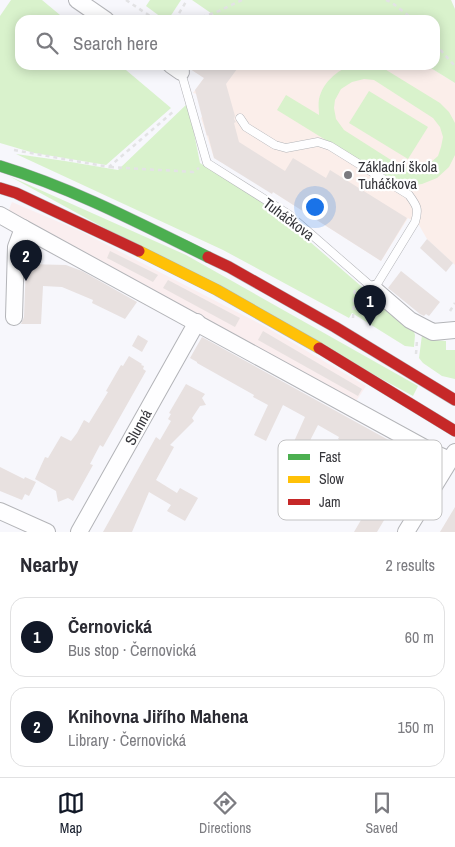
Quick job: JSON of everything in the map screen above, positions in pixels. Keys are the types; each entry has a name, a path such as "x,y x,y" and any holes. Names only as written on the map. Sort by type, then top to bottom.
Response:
{"main road":[{"path":"0,166 26,174 119,213 229,267 335,327 455,400"},
{"path":"0,188 16,193 107,235 216,290 338,360 455,431"}],"street":[{"path":"87,3 100,15"},
{"path":"0,215 410,440"},
{"path":"14,317 16,247 23,228"},
{"name":"Tuháčkova","path":"374,289 410,320 419,325 433,332 455,330"},
{"name":"Slunná","path":"79,532 197,322"},
{"path":"442,473 452,456"},
{"path":"0,511 46,532"},
{"path":"406,532 413,520"}],"lane":[{"path":"177,70 207,163"},
{"path":"240,118 246,127 275,145 286,148 318,142 330,146 409,195 417,207 418,215 374,289"},
{"name":"Tuháčkova","path":"207,163 288,214 374,289"}],"path":[{"path":"126,0 148,15"},
{"path":"178,15 186,0"},
{"path":"207,15 242,0"},
{"path":"386,0 408,15"},
{"path":"440,50 455,66"},
{"path":"109,167 174,111"},
{"path":"8,149 109,167 193,172 207,163"},
{"path":"350,324 353,317 356,284"},
{"path":"450,311 455,303"},
{"path":"415,361 419,325"}],"shaded area":[{"name":"Základní škola Tuháčkova","path":"192,70 434,70 455,83 455,265 427,239 419,225 408,218 381,261 273,192 214,158 201,118 203,116 197,94 193,93 204,78"},
{"path":"12,202 80,231 266,327 366,386 355,403 8,212"}],"green space":[{"path":"11,0 42,0 60,15 15,15 15,70 126,70 171,108 106,165 34,153 0,143 0,16"},
{"path":"150,0 181,0 171,15 158,15 146,6"},
{"path":"192,0 451,0 455,9 455,83 434,70 440,70 440,15 214,15"},
{"path":"342,70 386,70 440,103 449,112 455,123 455,155 449,167 437,178 414,185 410,192 277,110 286,95 319,115 321,93 327,82","holes":["364,79 374,80 433,118 440,127 443,137 438,156 428,165 415,169 402,167 344,130 336,119 335,100 341,89 352,82"]},
{"path":"369,91 428,127 408,159 349,123"},
{"path":"188,103 200,163 271,208 414,332 414,347 405,346 352,313 349,318 223,250 16,154 118,170"},
{"path":"9,176 186,255 418,386 413,396"},
{"path":"422,335 435,340 446,341 446,350 455,350 455,379 442,376 419,358"}],"building":[{"path":"192,70 236,70 226,84 235,116 236,122 234,123 239,142 285,171 293,158 326,178 330,170 407,218 381,261 273,192 272,194 214,158 195,90 204,78"},
{"path":"427,239 453,263 446,272 420,248"},
{"path":"110,251 158,275 153,282 107,258"},
{"path":"26,264 66,265 82,271 137,302 125,319 92,303 93,300 62,287 43,286 41,324 21,324 24,317"},
{"path":"401,271 440,302 429,316 420,314 388,288"},
{"path":"168,280 240,318 235,327 163,288"},
{"path":"263,331 362,389 358,396 258,340"},
{"path":"138,335 148,341 142,352 132,346"},
{"path":"202,337 389,440 340,440 339,437 318,425 310,440 295,440 305,417 283,405 266,441 254,435 268,405 190,358"},
{"path":"129,356 142,364 144,366 143,369 146,371 103,447 100,445 90,464 93,465 73,501 68,498 58,502 56,491 35,479 45,457 48,458 61,436 71,441 84,420 89,423 108,392 106,391 121,365 123,366"},
{"path":"186,384 205,394 202,398 206,405 200,406 192,418 194,421 170,445 174,447 156,480 177,493 180,488 198,498 185,521 167,511 171,505 149,492 132,532 103,532 156,437 160,440 171,421 168,419 171,414 169,413"},
{"path":"0,467 24,479 25,477 36,482 29,496 25,494 22,500 0,491"},
{"path":"455,507 455,532 440,532"},
{"path":"361,520 384,520 377,532 354,532"}],"traffic: fast":[{"path":"0,166 80,196 208,257"}],"traffic: slow":[{"path":"139,251 217,290 319,348"}],"traffic: jam":[{"path":"0,188 16,193 139,251"},
{"path":"208,257 335,327 455,400"},
{"path":"319,348 455,431"}],"place":[{"name":"Základní škola Tuháčkova","path":"348,175"},
{"name":"Knihovna Jiřího Mahena","path":"26,281"},
{"name":"Černovická","path":"370,326"}]}
